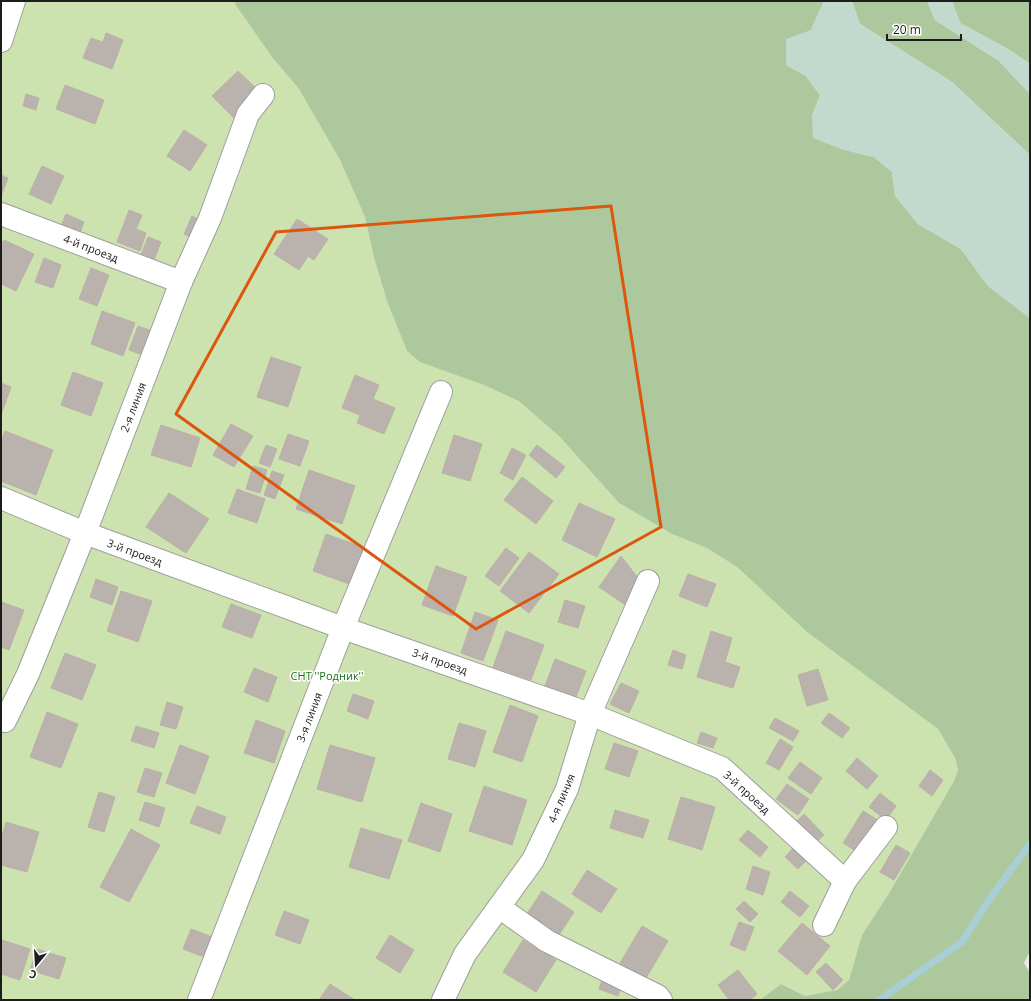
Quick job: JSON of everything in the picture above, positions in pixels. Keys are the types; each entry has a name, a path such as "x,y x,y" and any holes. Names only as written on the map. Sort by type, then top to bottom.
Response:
{"street":[{"path":"1,41 14,1"},
{"name":"2-я линия","path":"4,721 28,674 85,533 180,282 210,218 248,114 263,95"},
{"name":"4-й проезд","path":"1,214 180,282"},
{"name":"3-я линия","path":"199,1000 343,628 441,392"},
{"name":"3-й проезд","path":"1,498 85,533 343,628 590,714 722,768 845,881"},
{"name":"4-я линия","path":"443,1000 465,954 533,860 567,789 590,714 648,581"},
{"path":"824,925 845,881 886,827"},
{"path":"499,907 547,941 658,996 661,1000"}],"highlighted area":[{"path":"611,206 661,527 476,629 176,414 276,232"}],"green space":[{"name":"СНТ ''Родник''","path":"1,1 235,1 235,4 272,57 299,89 340,160 365,217 374,258 388,304 407,351 463,377 519,400 559,436 619,503 672,534 707,548 737,567 807,632 938,729 955,758 958,770 954,781 891,890 862,935 849,980 837,990 805,996 781,984 760,1000 1,1000"},
{"path":"235,1 824,1 811,30 786,65 806,76 820,95 812,116 841,149 874,157 892,172 895,196 918,224 961,249 988,286 1030,318 1030,951 1024,963 1030,973 1030,1000 760,1000 781,984 805,996 837,990 849,980 862,935 891,890 954,781 958,770 955,758 938,729 807,632 737,567 707,548 672,534 619,503 559,436 519,401 484,385 420,362 407,351 388,304 374,258 365,217 340,160 299,89 272,57 235,4"},
{"path":"824,1 852,1 860,24 952,82 1030,155 1030,318 988,286 961,249 918,224 895,196 892,172 874,157 841,149 813,138 812,116 820,95 806,76 786,65 786,39 811,30"},
{"path":"852,1 927,1 935,20 999,61 1030,94 1030,155 952,82 860,24"},
{"path":"927,1 952,1 960,23 1008,49 1030,64 1030,94 999,61 935,20"},
{"path":"952,1 1030,1 1030,64 1008,49 960,23"}],"building":[{"path":"106,33 123,40 112,69 83,58 91,38 103,42"},
{"path":"238,71 260,92 234,118 212,96"},
{"path":"65,85 104,100 95,124 56,109"},
{"path":"26,94 39,98 36,110 23,106"},
{"path":"184,130 207,145 190,171 167,156"},
{"path":"42,166 64,176 51,204 29,194"},
{"path":"1,175 8,178 1,196"},
{"path":"129,210 142,215 136,229 146,233 140,251 117,242"},
{"path":"66,214 84,222 79,236 60,229"},
{"path":"192,216 201,221 193,238 184,234"},
{"path":"297,219 328,239 314,260 308,256 299,270 274,254"},
{"path":"148,237 161,242 154,260 141,255"},
{"path":"4,240 34,254 16,291 1,284 1,245"},
{"path":"44,258 61,265 53,288 35,282"},
{"path":"91,268 109,275 97,306 79,299"},
{"path":"102,311 135,323 123,356 91,344"},
{"path":"138,326 152,331 143,355 129,350"},
{"path":"271,357 301,367 288,407 257,397"},
{"path":"73,372 103,383 91,416 61,405"},
{"path":"355,375 379,385 373,399 395,408 384,434 357,423 360,415 342,408"},
{"path":"1,383 11,387 1,415"},
{"path":"231,424 253,436 234,467 213,455"},
{"path":"161,425 200,438 191,467 151,455"},
{"path":"5,431 53,450 36,495 1,481 1,442"},
{"path":"288,434 309,441 300,466 279,459"},
{"path":"454,435 482,444 470,481 442,473"},
{"path":"266,445 277,449 270,467 259,463"},
{"path":"537,445 565,467 556,478 529,455"},
{"path":"512,448 526,455 513,480 500,473"},
{"path":"253,466 267,470 260,493 246,489"},
{"path":"309,470 355,486 342,524 296,509"},
{"path":"272,471 284,475 275,499 264,495"},
{"path":"522,477 553,501 536,524 504,500"},
{"path":"237,489 265,499 257,523 228,513"},
{"path":"169,493 209,519 186,553 146,527"},
{"path":"579,503 615,519 597,557 562,540"},
{"path":"326,534 365,548 352,585 313,571"},
{"path":"506,548 519,558 499,586 485,576"},
{"path":"529,552 559,574 529,613 500,591"},
{"path":"621,556 642,583 627,606 599,587"},
{"path":"436,566 467,577 453,616 422,605"},
{"path":"688,574 716,584 707,607 679,596"},
{"path":"96,579 118,587 112,605 90,597"},
{"path":"121,591 152,601 138,642 107,631"},
{"path":"565,600 585,606 578,628 558,622"},
{"path":"1,602 24,610 9,650 1,647"},
{"path":"231,604 261,615 252,638 222,627"},
{"path":"475,612 498,620 483,661 461,653"},
{"path":"506,631 544,645 531,680 493,667"},
{"path":"711,631 732,638 725,662 740,667 733,688 697,677"},
{"path":"673,650 686,655 682,669 668,665"},
{"path":"65,653 96,665 82,700 51,688"},
{"path":"555,659 586,671 576,697 545,686"},
{"path":"254,668 277,677 268,702 244,692"},
{"path":"818,669 828,700 807,706 798,675"},
{"path":"621,683 639,691 629,713 610,704"},
{"path":"353,694 374,701 368,719 347,711"},
{"path":"167,702 183,707 176,729 160,725"},
{"path":"510,705 538,716 522,762 493,752"},
{"path":"47,712 78,724 61,768 30,757"},
{"path":"829,713 850,728 842,738 821,723"},
{"path":"775,718 799,731 793,741 769,728"},
{"path":"256,720 285,731 274,763 244,753"},
{"path":"459,723 486,731 475,767 448,759"},
{"path":"136,726 159,733 154,748 131,741"},
{"path":"701,732 717,738 713,748 697,743"},
{"path":"780,739 793,747 779,770 766,763"},
{"path":"614,743 638,751 629,777 605,769"},
{"path":"180,745 209,756 195,794 166,783"},
{"path":"330,745 375,758 362,802 317,789"},
{"path":"857,758 878,776 867,789 846,771"},
{"path":"800,762 822,778 811,794 788,778"},
{"path":"145,768 162,773 154,797 137,792"},
{"path":"930,770 943,780 932,796 919,786"},
{"path":"787,784 809,799 798,815 776,799"},
{"path":"484,786 527,800 512,845 469,831"},
{"path":"99,792 115,797 104,832 88,827"},
{"path":"880,793 896,806 886,820 869,807"},
{"path":"681,797 715,807 702,850 668,839"},
{"path":"145,802 165,808 159,827 139,820"},
{"path":"421,803 452,814 440,852 408,841"},
{"path":"197,806 226,817 220,834 190,823"},
{"path":"615,810 649,820 643,838 610,828"},
{"path":"863,811 881,822 861,854 843,843"},
{"path":"804,814 824,835 813,845 794,824"},
{"path":"6,822 39,832 27,872 1,865 1,840"},
{"path":"361,828 402,840 389,879 349,867"},
{"path":"131,829 160,845 129,902 100,887"},
{"path":"748,830 768,847 760,857 739,840"},
{"path":"896,845 910,853 894,880 880,872"},
{"path":"794,847 808,859 798,869 785,857"},
{"path":"753,866 770,872 763,895 746,889"},
{"path":"587,870 617,889 601,913 572,894"},
{"path":"542,891 574,912 559,935 527,914"},
{"path":"790,891 809,906 800,917 781,902"},
{"path":"744,901 758,914 750,922 736,909"},
{"path":"284,911 309,920 300,944 275,935"},
{"path":"739,922 754,927 745,951 730,945"},
{"path":"802,923 830,946 807,975 778,951"},
{"path":"642,926 668,941 646,978 620,963"},
{"path":"191,929 215,938 207,958 183,949"},
{"path":"390,935 414,950 400,973 376,958"},
{"path":"2,940 30,949 20,980 1,974"},
{"path":"523,940 556,960 536,992 503,972"},
{"path":"37,949 66,958 59,979 30,970"},
{"path":"826,963 843,980 833,990 816,972"},
{"path":"738,970 757,994 750,1000 729,1000 718,985"},
{"path":"604,974 623,981 618,996 599,989"},
{"path":"330,984 355,1000 319,1000"}],"waterway":[{"path":"879,1000 962,942 989,900 1030,844"}]}
